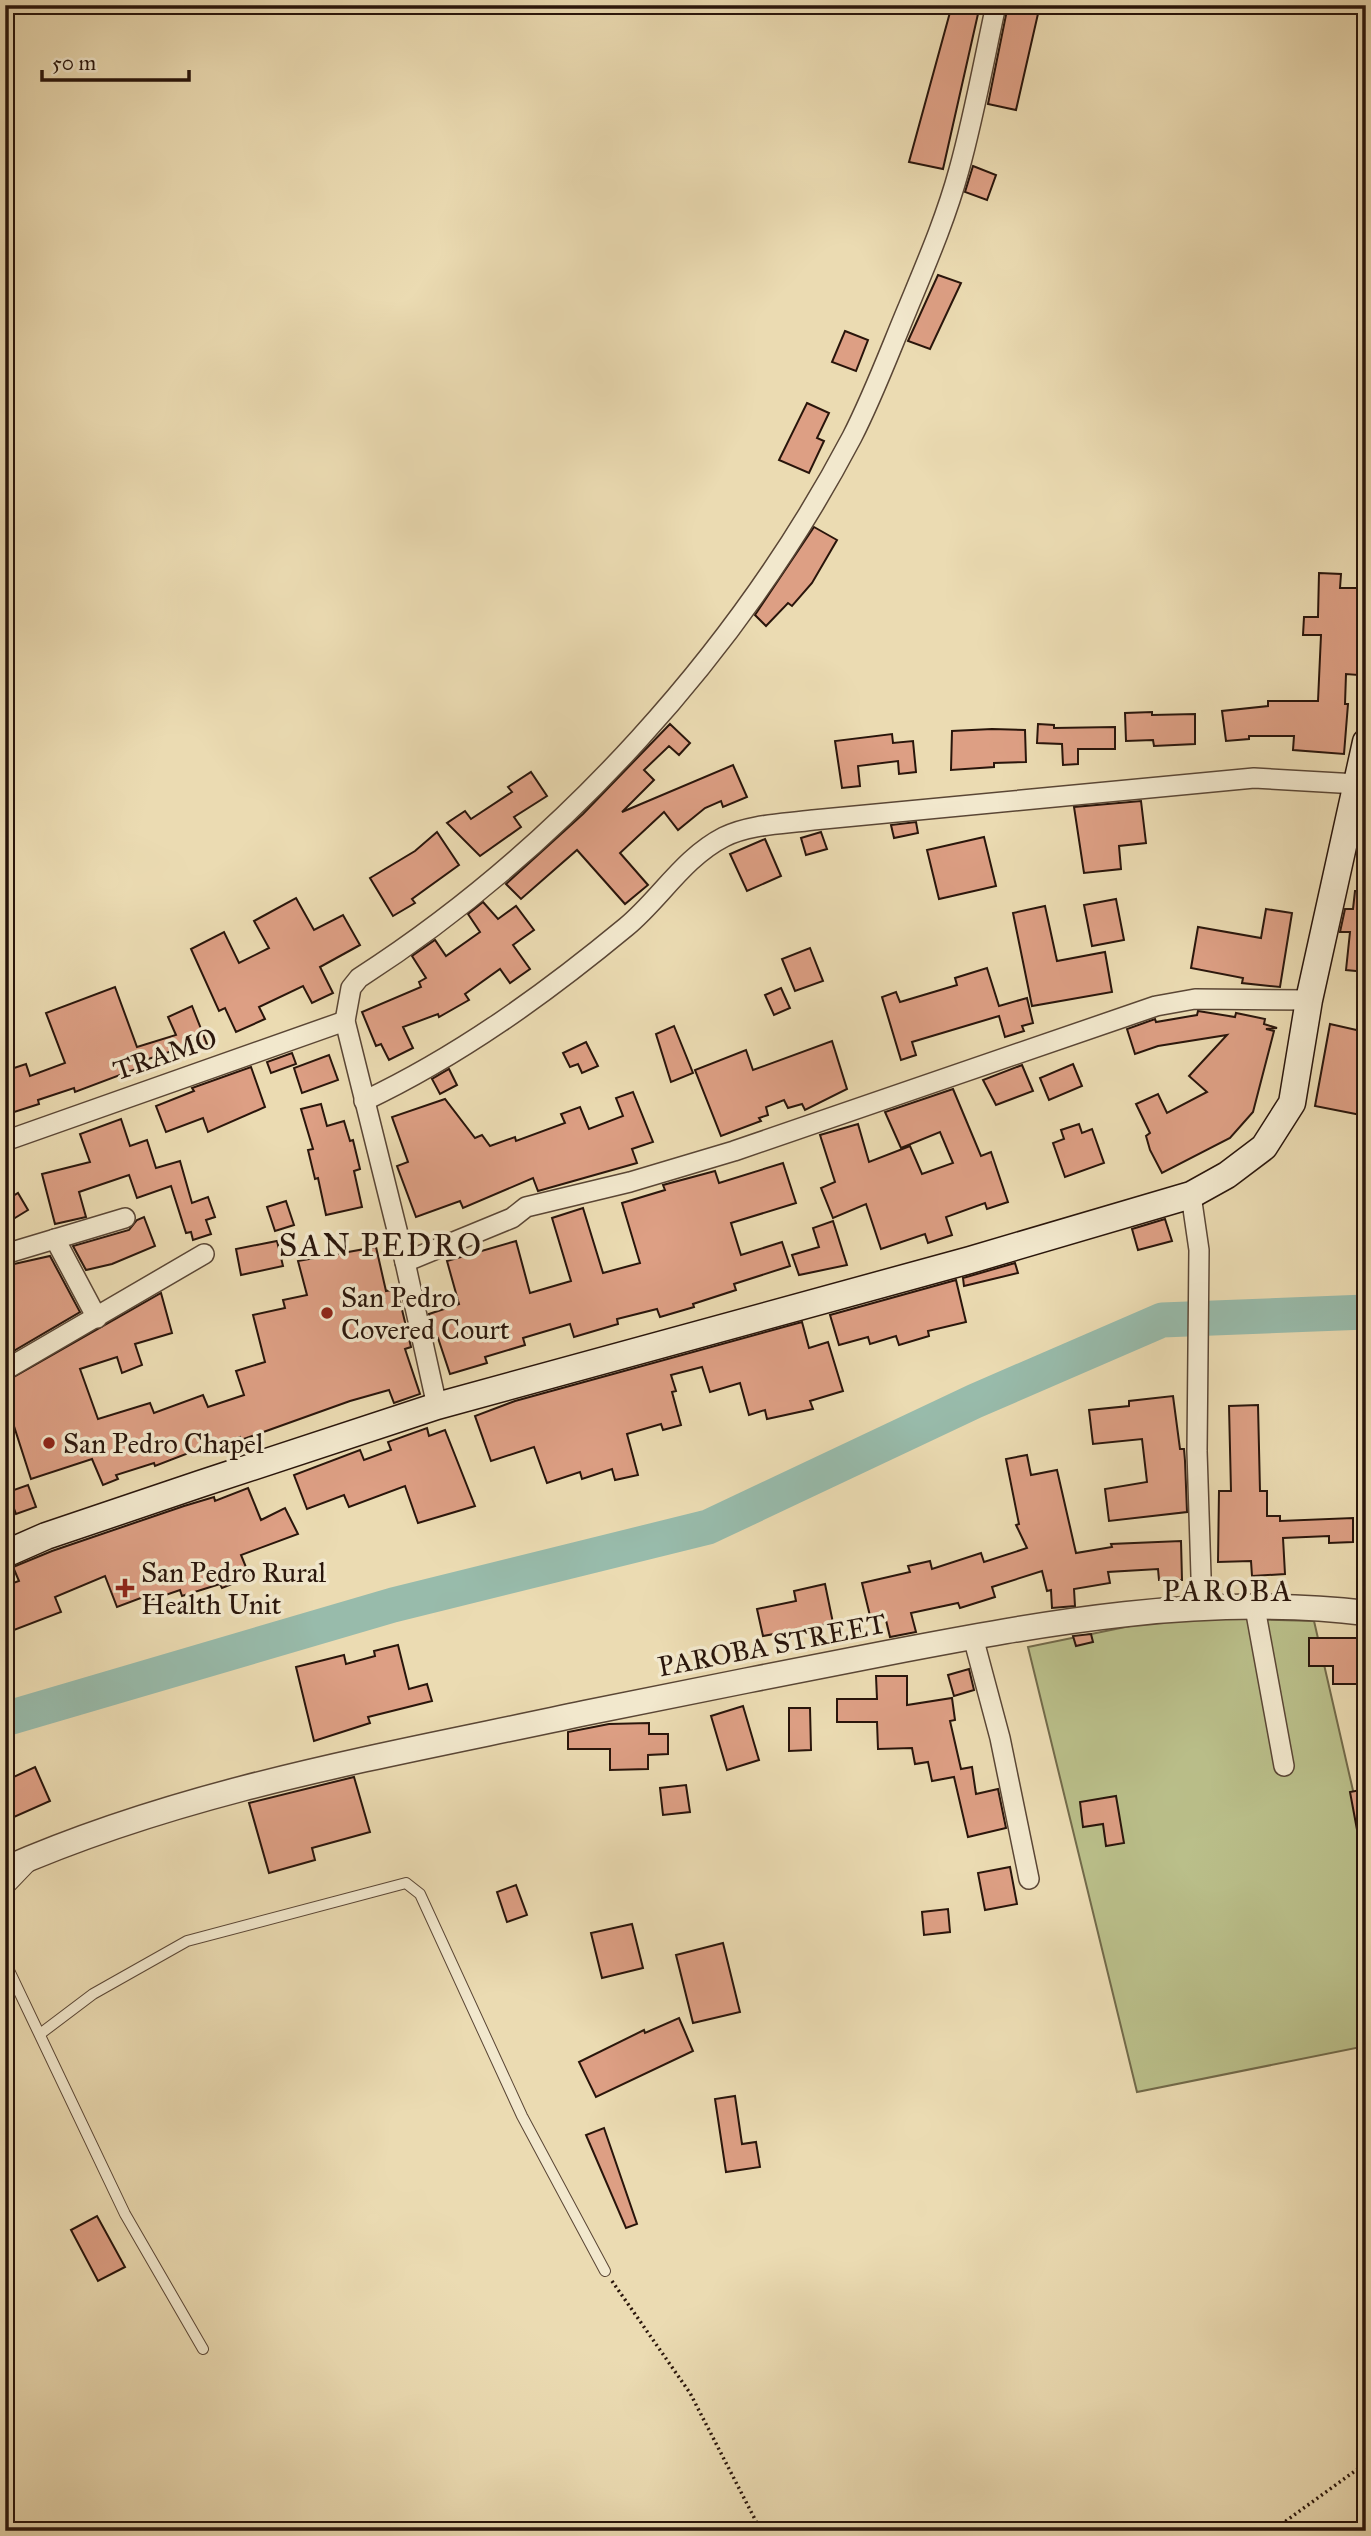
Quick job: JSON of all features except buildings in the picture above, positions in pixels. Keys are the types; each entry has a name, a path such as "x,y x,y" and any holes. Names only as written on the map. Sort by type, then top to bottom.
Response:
{"main road":[{"path":"5,1554 46,1536 174,1492 437,1406 646,1346 827,1300 1191,1195 1227,1175 1264,1147 1292,1103 1309,1000 1361,786 1366,742"}],"street":[{"path":"437,1406 405,1262 345,1021 351,988 359,978 460,908 548,832 664,708 779,561 852,437 880,380 936,242 968,134 996,5"},
{"path":"363,1101 413,1078 444,1059 551,985 629,925 678,871 724,837 754,828 813,820 1200,782 1254,778 1361,786"},
{"path":"405,1262 512,1218 526,1207 629,1182 734,1151 1156,1006 1195,999 1309,1000"},
{"name":"TRAMO","path":"5,1141 345,1021"},
{"path":"1191,1195 1199,1250 1197,1451 1202,1607"},
{"path":"5,1254 125,1218"},
{"path":"55,1239 97,1318"},
{"path":"5,1370 204,1254"},
{"name":"PAROBA STREET","path":"5,1869 42,1853 197,1802 331,1764 738,1680 973,1637 1175,1608 1366,1613"},
{"path":"1255,1608 1284,1766"},
{"path":"973,1637 1000,1738 1029,1879"}],"lane":[{"path":"5,1892 42,1853"},
{"path":"40,2034 93,1994 187,1941 406,1883 420,1894 522,2116 605,2271"},
{"path":"5,1962 125,2214 204,2349"}],"path":[{"path":"605,2271 690,2393 761,2531"},
{"path":"1272,2531 1366,2463"}],"green space":[{"path":"1174,1617 1314,1621 1366,1847 1366,2046 1137,2092 1028,1647"}],"waterway":[{"path":"5,1719 393,1605 708,1527 975,1401 1162,1320 1366,1312"}],"place":[{"name":"San Pedro Covered Court","path":"327,1313"},
{"name":"San Pedro Chapel","path":"49,1443"},
{"name":"San Pedro Rural Health Unit","path":"125,1588"}],"district":[{"name":"SAN PEDRO","path":"381,1245"},
{"name":"PAROBA","path":"1228,1591"}]}
